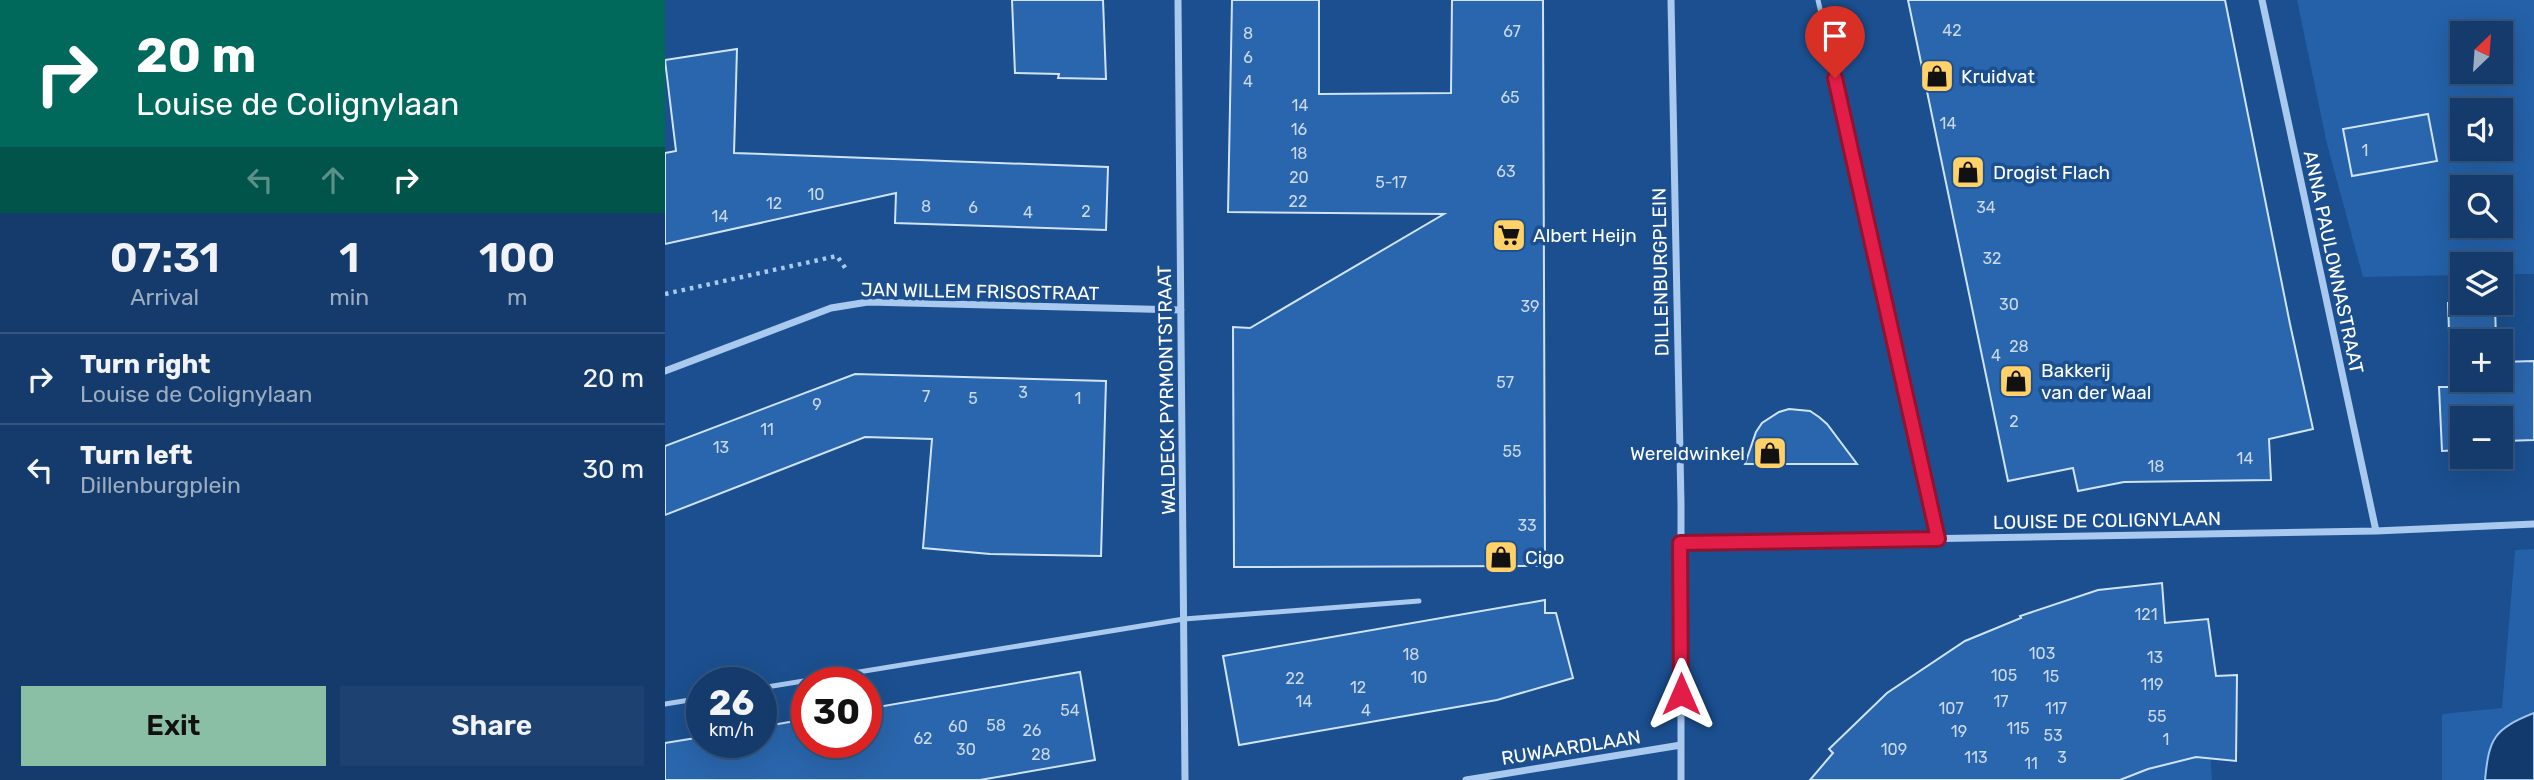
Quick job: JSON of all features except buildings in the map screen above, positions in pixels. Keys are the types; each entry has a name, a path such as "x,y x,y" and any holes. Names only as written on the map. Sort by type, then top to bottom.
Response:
{"street":[{"name":"WALDECK PYRMONTSTRAAT","path":"1178,0 1185,780"},
{"name":"DILLENBURGPLEIN","path":"1671,0 1681,491 1681,780"},
{"name":"ANNA PAULOWNASTRAAT","path":"2262,0 2376,531"},
{"name":"JAN WILLEM FRISOSTRAAT","path":"665,371 831,308 868,302 1181,310"},
{"name":"LOUISE DE COLIGNYLAAN","path":"1680,543 2376,531 2534,524"},
{"name":"RUWAARDLAAN","path":"1466,780 1681,745"}],"lane":[{"path":"1818,0 1938,539"},
{"path":"777,685 1184,619 1419,601"},
{"path":"665,704 686,701"}],"path":[{"path":"665,294 837,256 868,302"}],"shaded area":[{"path":"2297,0 2534,0 2534,274 2513,274 2513,252 2450,252 2450,275 2363,277 2327,144"},
{"path":"2534,549 2534,713 2510,724 2496,737 2489,754 2485,780 2442,780 2442,714 2502,708 2515,550"},
{"path":"2534,713 2534,780 2485,780 2489,754 2496,737 2510,724"},
{"path":"2209,731 2212,780 2033,780"}],"place":[{"name":"Kruidvat","path":"1937,76"},
{"name":"Drogist Flach","path":"1968,172"},
{"name":"Albert Heijn","path":"1509,235"},
{"name":"Bakkerij van der Waal","path":"2016,381"},
{"name":"Wereldwinkel","path":"1770,453"},
{"name":"Cigo","path":"1501,557"}],"route":[{"path":"1681,694 1680,543 1938,539 1835,78"}]}
